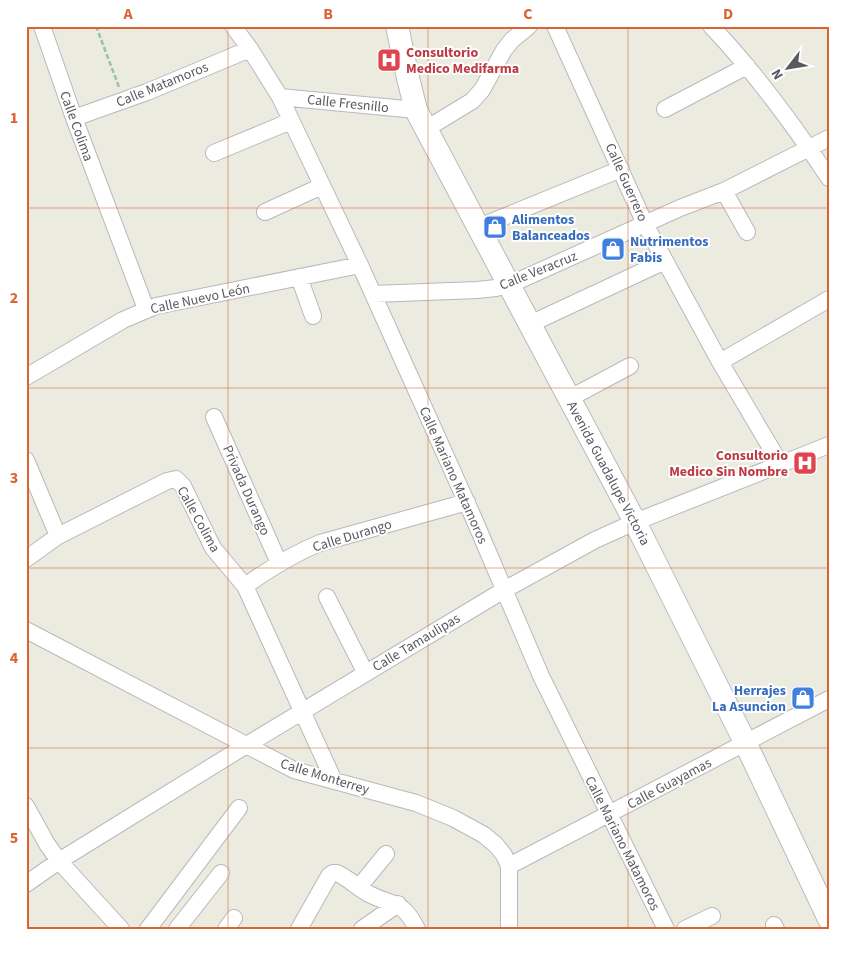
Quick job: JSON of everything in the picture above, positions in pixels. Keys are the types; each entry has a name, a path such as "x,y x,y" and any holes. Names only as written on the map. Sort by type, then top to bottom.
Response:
{"main road":[{"name":"Avenida Guadalupe Victoria","path":"398,26 408,78 421,120 636,522 745,742 823,893 829,919"}],"street":[{"name":"Calle Colima","path":"42,26 74,118 146,309"},
{"name":"Calle Mariano Matamoros","path":"232,26 250,49 280,97 292,121 360,265 467,502 541,676 666,929"},
{"path":"421,120 472,101 482,90 504,50 512,40 529,26"},
{"path":"711,26 747,66 791,121 829,178"},
{"name":"Calle Guerrero","path":"561,28 645,224 720,362 781,465"},
{"name":"Calle Matamoros","path":"74,118 250,49"},
{"path":"665,109 747,66"},
{"name":"Calle Fresnillo","path":"280,97 421,120"},
{"path":"214,153 292,121"},
{"name":"Calle Veracruz","path":"373,294 477,290 509,285 724,191 829,138"},
{"path":"479,226 621,169"},
{"path":"265,212 322,186"},
{"path":"724,191 747,232"},
{"path":"530,324 665,261"},
{"name":"Calle Nuevo León","path":"26,377 146,309 360,265"},
{"path":"299,277 313,316"},
{"path":"720,362 829,299"},
{"path":"570,398 630,366"},
{"name":"Privada Durango","path":"214,417 279,563"},
{"name":"Calle Tamaulipas","path":"26,884 59,861 365,672 504,590 596,540 636,522 829,445"},
{"path":"26,460 58,536 26,559"},
{"name":"Calle Colima","path":"58,536 167,481 176,479 183,486 213,548 245,586 334,781"},
{"name":"Calle Durango","path":"245,586 279,563 320,543 467,502"},
{"path":"327,597 365,672"},
{"name":"Calle Monterrey","path":"26,630 294,770 416,803 453,818 484,835 496,845 504,855 509,866"},
{"name":"Calle Guayamas","path":"509,866 829,699"},
{"path":"26,806 47,844 59,861 120,929"},
{"path":"148,929 239,808"},
{"path":"359,887 386,854"},
{"path":"509,866 509,929"},
{"path":"299,929 329,876 333,873 342,875 370,894 398,904 406,910 417,929"},
{"path":"176,929 221,874"},
{"path":"362,929 398,904"},
{"path":"685,929 712,916"}],"path":[{"path":"96,26 124,100"}],"place":[{"name":"Consultorio Medico Medifarma","path":"389,60"},
{"name":"Alimentos Balanceados","path":"495,227"},
{"name":"Nutrimentos Fabis","path":"613,249"},
{"name":"Consultorio Medico Sin Nombre","path":"805,463"},
{"name":"Herrajes La Asuncion","path":"803,698"}]}
